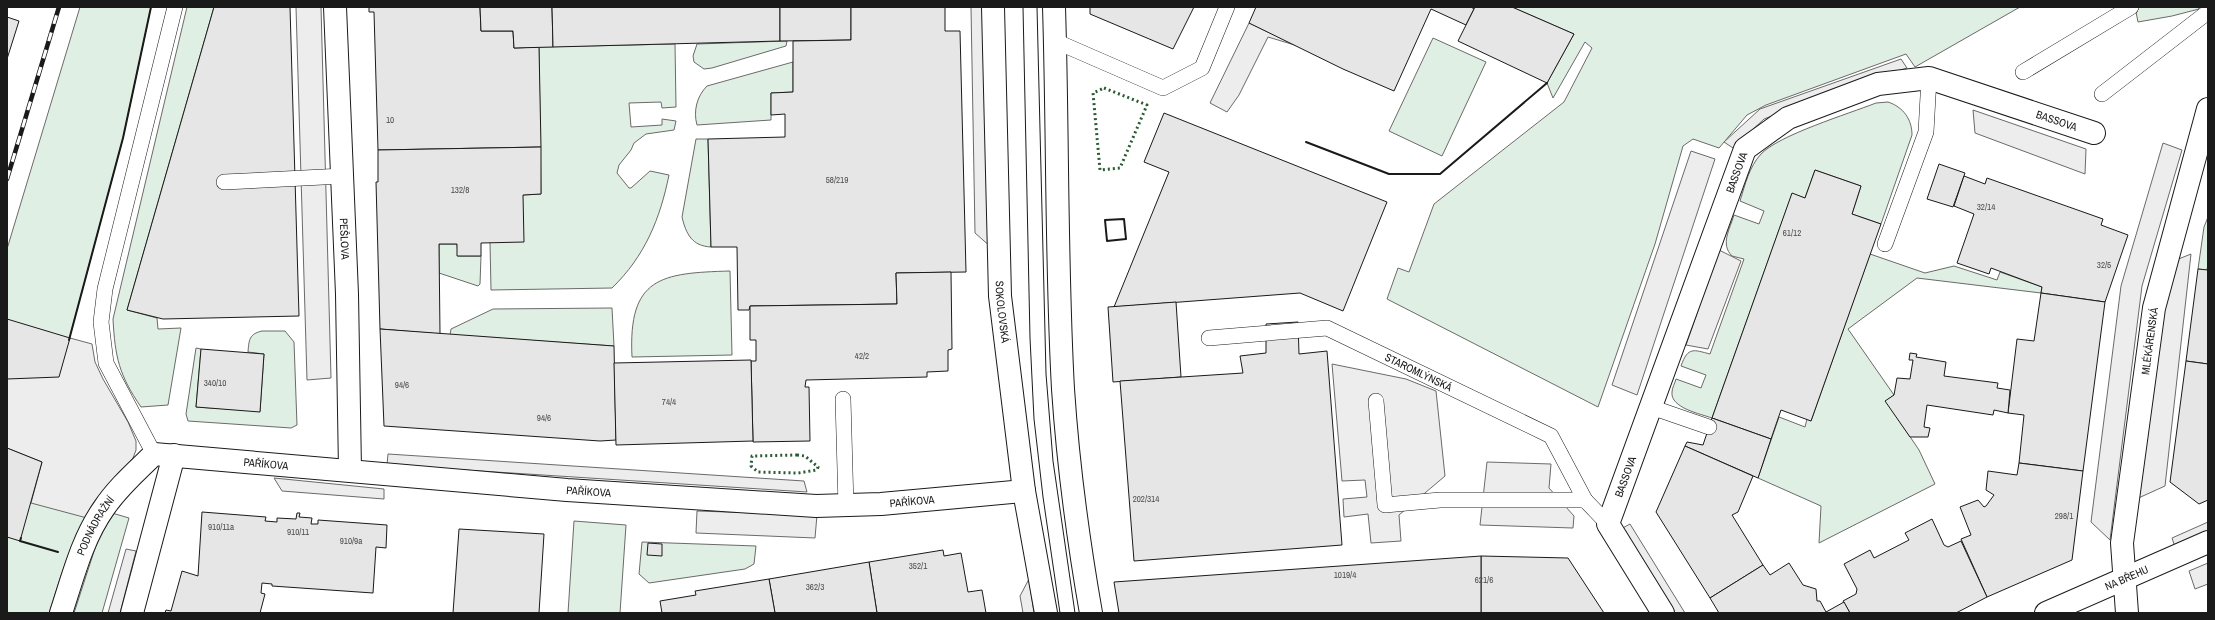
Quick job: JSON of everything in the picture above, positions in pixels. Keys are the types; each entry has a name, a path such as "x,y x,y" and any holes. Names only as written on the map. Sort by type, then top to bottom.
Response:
{"street":[{"name":"PEŠLOVA","path":"335,7 343,176 350,470"},
{"name":"SOKOLOVSKÁ","path":"993,7 1000,296 1024,491 1046,613"},
{"path":"1054,7 1059,295 1063,390 1072,486 1090,613"},
{"name":"BASSOVA","path":"1608,524 1745,149 1788,118 1878,84 1929,78 2094,133"},
{"name":"MLÉKÁRENSKÁ","path":"2126,613 2122,543 2154,308 2208,108"},
{"name":"PAŘÍKOVA","path":"164,454 567,490 816,506 846,506 1024,491"},
{"name":"PODNÁDRAŽNÍ","path":"61,613 89,534 104,508 120,487 164,454"},
{"path":"132,613 164,454"},
{"name":"STAROMLÝNSKÁ","path":"1608,524 1664,613"},
{"name":"NA BŘEHU","path":"2046,613 2208,542"}],"lane":[{"path":"164,454 106,363 101,322 105,289 175,7"},
{"path":"1055,41 1163,88 1202,68 1227,7"},
{"path":"2023,72 2131,7"},
{"path":"2102,94 2208,12"},
{"path":"1885,244 1926,132 1929,78"},
{"path":"224,182 343,176"},
{"name":"STAROMLÝNSKÁ","path":"1209,338 1327,328 1551,436 1585,500 1608,524"},
{"path":"843,399 846,506"},
{"path":"1376,401 1385,505 1440,500 1585,500"},
{"path":"1651,407 1710,427"}],"green space":[{"path":"80,7 151,7 123,138 59,377 7,379 7,249"},
{"path":"187,7 214,7 127,310 157,318 158,329 181,328 168,405 141,407 123,375 115,344 113,319"},
{"path":"1512,7 2020,7 1915,67 1906,54 1766,105 1747,115 1719,148 1693,139 1683,146 1655,244 1598,407 1387,299 1398,268 1409,272 1434,204 1564,102 1592,48 1585,42 1553,98 1547,83 1574,34"},
{"path":"2135,7 2198,7 2199,9 2172,16 2138,22"},
{"path":"1433,38 1486,62 1442,156 1389,131"},
{"path":"787,41 786,46 712,68 704,69 694,62 693,56 697,44"},
{"path":"675,44 676,107 662,108 661,102 629,103 631,127 662,125 662,119 676,121 674,130 646,134 634,143 631,150 619,165 617,173 629,188 631,188 650,171 669,175 656,222 650,236 634,263 612,288 491,290 490,242 523,195 541,194 539,47"},
{"path":"793,62 793,92 771,93 771,120 697,125 695,114 698,99 707,86"},
{"path":"1888,102 1898,107 1906,114 1912,129 1912,135 1881,224 1852,214 1861,186 1815,170 1805,198 1792,194 1712,418 1687,410 1681,406 1673,398 1672,390 1676,379 1701,388 1706,375 1681,366 1689,352 1700,351 1710,354 1744,259 1732,256 1728,251 1726,241 1734,215 1759,224 1764,211 1740,201 1748,176 1757,159 1770,147 1798,132 1876,103"},
{"path":"696,139 708,139 711,247 699,244 691,238 682,217"},
{"path":"2208,217 2207,270 2198,269 2204,227"},
{"path":"439,244 457,244 458,256 481,256 480,284 478,286 439,273"},
{"path":"1870,254 1925,273 1954,266 1997,280 2000,272 2042,287 2041,293 1917,278 1848,329 1894,395 1886,401 1919,450 1935,484 1819,543 1821,506 1758,478 1779,417 1805,427 1807,419 1811,421"},
{"path":"730,271 732,355 632,357 632,330 636,310 643,295 654,285 668,278 685,274"},
{"path":"612,308 614,346 450,335 451,329 493,309"},
{"path":"262,331 285,331 294,342 297,425 291,428 188,421 186,414 196,348 201,349 196,407 260,411 264,354 248,352 250,338 254,334"},
{"path":"7,448 42,462 35,488 87,518 80,529 70,552 49,613 7,613"},
{"path":"112,513 129,518 102,613 74,613 100,533"},
{"path":"574,521 626,525 620,613 568,613"},
{"path":"642,542 756,546 754,564 745,569 649,583 639,574"}],"shaded area":[{"path":"296,7 321,7 331,378 307,380"},
{"path":"971,7 985,7 991,247 975,233"},
{"path":"1249,23 1298,46 1268,37 1239,95 1227,112 1210,103"},
{"path":"1901,59 1907,68 1853,85 1764,119 1733,148 1724,142 1760,109"},
{"path":"1973,110 2086,149 2085,174 1975,133"},
{"path":"2163,143 2182,150 2142,286 2110,540 2091,522 2121,286"},
{"path":"1691,151 1715,159 1637,395 1612,385"},
{"path":"1719,250 1741,261 1708,349 1686,345"},
{"path":"2191,254 2165,486 2134,500 2171,262"},
{"path":"70,338 92,344 95,362 128,422 136,441 136,450 133,458 87,518 31,503 42,462 7,448 7,379"},
{"path":"1332,364 1406,379 1436,391 1445,476 1399,515 1401,541 1371,543 1368,514 1344,517 1343,499 1367,497 1365,480 1342,481"},
{"path":"388,454 804,481 807,492 387,465"},
{"path":"1487,462 1551,464 1549,488 1574,516 1573,528 1480,525"},
{"path":"274,478 384,489 384,499 282,491"},
{"path":"697,511 817,515 815,538 696,533"},
{"path":"2208,522 2208,536 2176,550 2172,538"},
{"path":"1630,524 1685,613 1671,613 1619,530"},
{"path":"126,549 136,551 120,613 108,613"},
{"path":"2208,563 2208,584 2195,589 2189,571"},
{"path":"1029,579 1034,613 1023,613 1020,596"}],"building":[{"path":"214,7 290,7 299,316 163,319 127,310"},
{"path":"369,7 480,7 481,31 513,31 514,48 539,47 541,147 378,150 374,12 369,12"},
{"path":"480,7 552,7 553,47 514,48 513,31 481,31"},
{"path":"552,7 780,7 780,41 553,47"},
{"path":"780,7 851,7 851,40 780,41"},
{"path":"851,7 945,7 945,31 960,31 966,272 896,273 897,304 750,306 749,310 738,310 737,247 711,247 708,139 785,137 785,114 771,115 771,93 793,92 793,41 851,40"},
{"path":"1090,7 1194,7 1173,49 1090,14"},
{"path":"1256,7 1471,7 1474,9 1466,25 1431,9 1394,91 1343,69 1249,23"},
{"path":"1475,7 1512,7 1574,34 1547,83 1458,41"},
{"path":"7,17 19,21 7,59"},
{"path":"1164,113 1387,202 1343,311 1300,293 1114,307 1169,172 1144,162"},
{"path":"541,147 541,194 523,195 524,242 481,243 481,256 457,256 457,244 439,244 440,334 380,329 376,182 378,182 378,150"},
{"path":"1939,164 1965,173 1953,207 1927,199"},
{"path":"1815,170 1861,186 1852,214 1881,224 1811,421 1781,410 1771,439 1712,418 1792,193 1805,198"},
{"path":"1964,176 1985,184 1987,178 2103,219 2101,225 2128,235 2105,302 2041,293 2042,287 1991,268 1989,274 1957,263 1974,214 1954,206"},
{"path":"2198,269 2208,270 2208,364 2186,361"},
{"path":"951,272 952,349 948,350 948,371 927,372 927,377 806,380 805,387 809,387 810,441 753,442 751,361 756,361 756,340 750,340 750,306 897,304 896,273"},
{"path":"2041,293 2105,302 2083,471 2019,463 2024,415 2008,413 2017,339 2034,341"},
{"path":"1176,302 1181,377 1113,382 1108,307"},
{"path":"7,319 70,338 59,377 7,379"},
{"path":"1298,322 1299,354 1327,351 1342,545 1134,561 1120,381 1243,373 1240,356 1266,353 1266,324"},
{"path":"380,329 614,346 616,440 600,441 384,426"},
{"path":"201,349 264,354 260,412 196,407"},
{"path":"1910,353 1917,354 1916,357 1946,362 1944,376 1998,383 1997,388 2010,390 2008,413 1994,410 1993,415 1927,405 1924,427 1930,428 1928,437 1910,437 1885,401 1894,395 1897,378 1910,379 1913,360 1909,360"},
{"path":"751,360 753,441 616,445 614,363"},
{"path":"2186,361 2208,364 2208,500 2199,504 2170,482"},
{"path":"1712,418 1771,439 1758,478 1685,446 1687,442 1703,445"},
{"path":"1685,446 1753,476 1738,512 1732,515 1763,565 1710,598 1656,512"},
{"path":"7,448 42,462 20,541 7,537"},
{"path":"2019,463 2083,471 2072,560 1987,597 1961,539 1971,535 1960,507 1978,500 1984,507 1986,506 1994,495 1986,490 1988,471 2017,475"},
{"path":"202,512 266,517 265,521 277,522 277,518 296,519 297,513 300,513 299,517 312,518 311,524 318,524 318,520 387,525 386,548 376,547 373,593 272,586 272,584 262,583 261,593 265,594 260,613 165,613 166,610 171,611 182,571 198,576"},
{"path":"1932,519 1944,545 1948,547 1961,541 1987,597 1956,613 1850,613 1843,601 1856,594 1857,589 1844,564 1870,550 1874,558 1909,540 1905,533"},
{"path":"459,529 544,534 539,613 453,613"},
{"path":"648,543 662,544 662,556 647,555"},
{"path":"943,550 944,556 961,553 968,592 982,590 986,613 877,613 869,562"},
{"path":"1481,556 1568,558 1604,613 1481,613"},
{"path":"1481,556 1481,613 1119,613 1114,582"},
{"path":"869,562 877,613 775,613 769,579"},
{"path":"1789,563 1803,585 1816,589 1817,601 1820,601 1826,612 1844,602 1850,613 1719,613 1710,598 1763,565 1770,575"},
{"path":"769,579 775,613 662,613 660,601 696,595 695,591"}],"tram line":[{"path":"1023,7 1030,338 1034,419 1043,497 1060,613"},
{"path":"1037,7 1046,374 1053,461 1075,613"}],"railway":[{"path":"7,179 59,7"}],"hedge":[{"path":"1104,88 1147,105 1120,168 1100,170 1093,93 1104,88"},
{"path":"797,455 805,456 818,467 817,470 798,473 758,472 751,466 752,456 797,455"}],"wall":[{"path":"69,340 123,138 151,7"},
{"path":"1306,142 1389,174 1440,174 1547,83"},
{"path":"1124,219 1126,239 1107,241 1105,220 1124,219"},
{"path":"21,538 20,541 58,552"}]}
